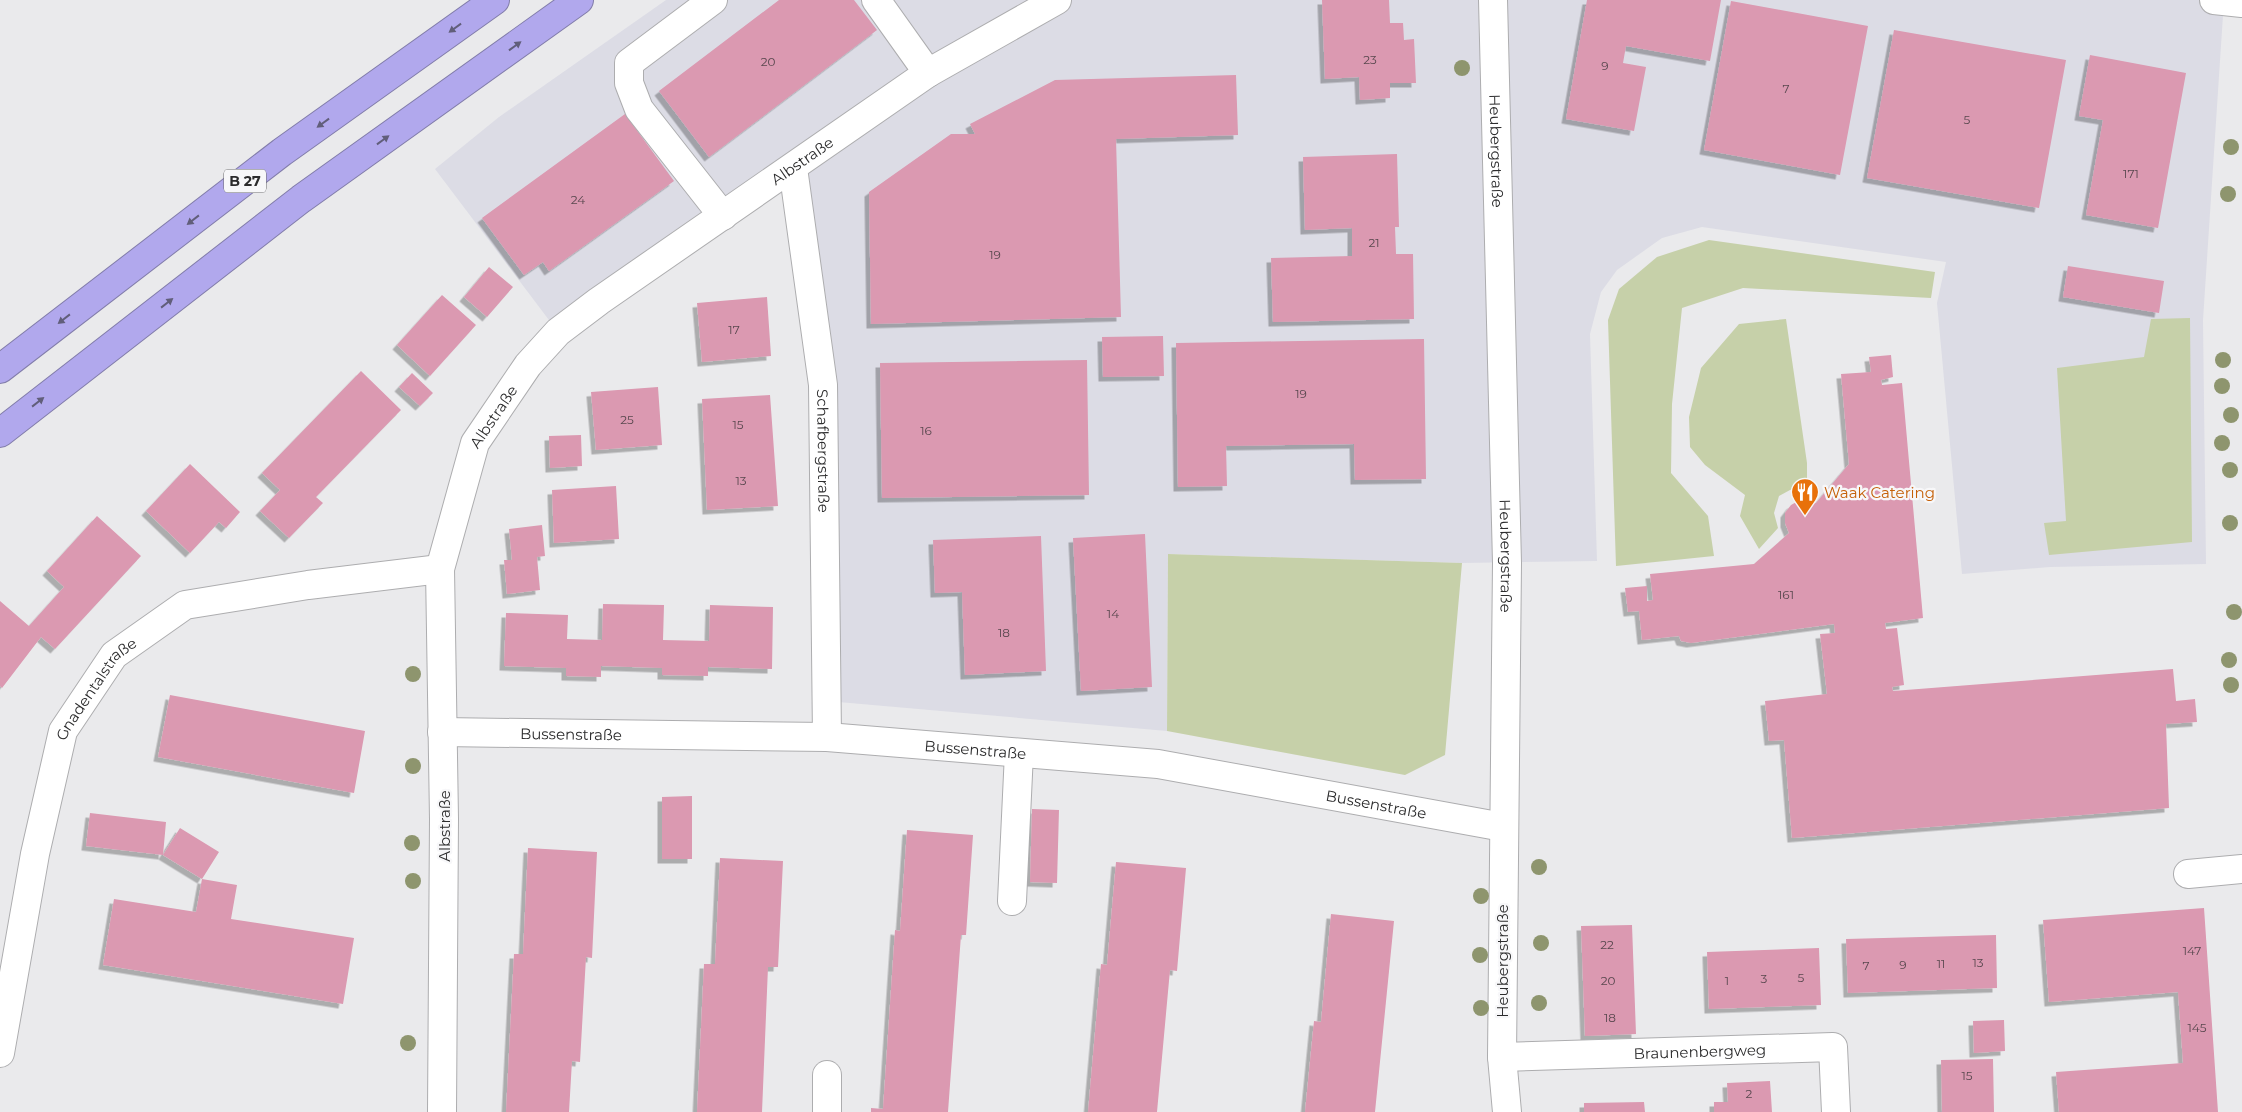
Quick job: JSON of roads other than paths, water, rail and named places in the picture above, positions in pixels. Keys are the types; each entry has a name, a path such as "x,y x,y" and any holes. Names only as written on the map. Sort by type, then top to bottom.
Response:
{"highway":[{"name":"B 27","path":"0,369 282,152 495,0"},
{"path":"0,433 301,200 579,0"}],"street":[{"path":"713,0 628,63 629,83 638,109 723,216"},
{"path":"876,0 928,73"},
{"name":"Albstraße","path":"442,1112 444,819 440,569 475,443 528,365 558,332 599,301 928,73 1057,0"},
{"name":"Heubergstraße","path":"1493,0 1507,563 1502,1057 1507,1112"},
{"path":"2214,0 2242,3"},
{"name":"Schafbergstraße","path":"793,168 823,384 827,737"},
{"name":"Gnadentalstraße","path":"1,1038 35,854 63,731 114,655 185,604 308,585 440,569"},
{"name":"Bussenstraße","path":"442,732 827,737 1158,764 1503,827"},
{"path":"1012,902 1019,753"},
{"path":"2188,874 2242,868"},
{"name":"Braunenbergweg","path":"1502,1057 1833,1047 1836,1112"},
{"path":"827,1074 827,1112"}],"place":[{"name":"Waak Catering","path":"1805,516"}]}
